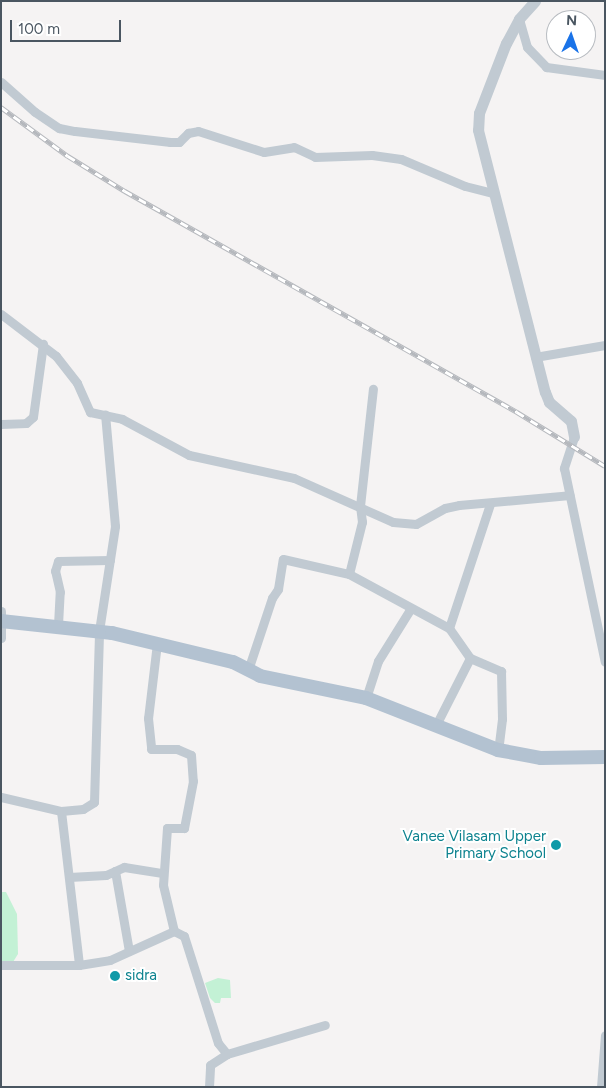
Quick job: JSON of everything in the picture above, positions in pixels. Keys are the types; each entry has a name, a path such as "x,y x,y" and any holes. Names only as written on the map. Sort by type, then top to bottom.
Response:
{"main road":[{"path":"2,618 99,631 156,643 171,652 210,656 260,676 366,698 498,750 541,758 605,757"}],"street":[{"path":"535,1 519,19 479,113 478,130 492,193 547,397 570,419 574,437 565,461 570,495 605,662"},
{"path":"519,19 526,47 546,68 605,75"},
{"path":"1,82 34,112 59,128 75,132 179,142 188,133 198,131 264,152 294,147 314,157 372,155 401,160 466,186 492,193"},
{"path":"1,314 43,344 77,383 90,412 122,419 188,455 294,478 393,522 407,524 428,519 445,508 570,495"},
{"path":"1,424 26,423 33,417 43,344"},
{"path":"535,357 605,345"},
{"path":"349,574 362,522 360,506 373,389"},
{"path":"1,797 61,810 83,809 94,802 99,631 115,526 105,414"},
{"path":"449,628 490,504"},
{"path":"248,670 272,598 278,589 283,559 349,574 449,628 470,658 501,672 502,720 498,750"},
{"path":"58,625 60,592 55,571 58,560 110,560"},
{"path":"366,698 378,661 411,608"},
{"path":"1,638 2,618"},
{"path":"156,643 148,718 151,749 177,749 191,755 193,781 184,828 167,828 163,873 164,890 174,931"},
{"path":"436,725 470,658"},
{"path":"61,810 79,965"},
{"path":"69,877 106,875 124,867 163,873"},
{"path":"115,871 129,951"},
{"path":"1,965 79,965 110,960 174,931 180,932 188,944 218,1043 227,1054"},
{"path":"210,1087 210,1065 227,1054 325,1025"},
{"path":"601,1087 605,1035"}],"green space":[{"path":"1,892 6,892 17,914 18,954 13,962 1,961"},
{"path":"218,978 230,980 231,998 221,998 220,1003 215,1003 210,998 205,983"}],"railway":[{"path":"1,107 68,156 125,191 517,412 605,466"}],"place":[{"name":"Vanee Vilasam Upper Primary School","path":"556,845"},
{"name":"sidra","path":"115,976"}]}
